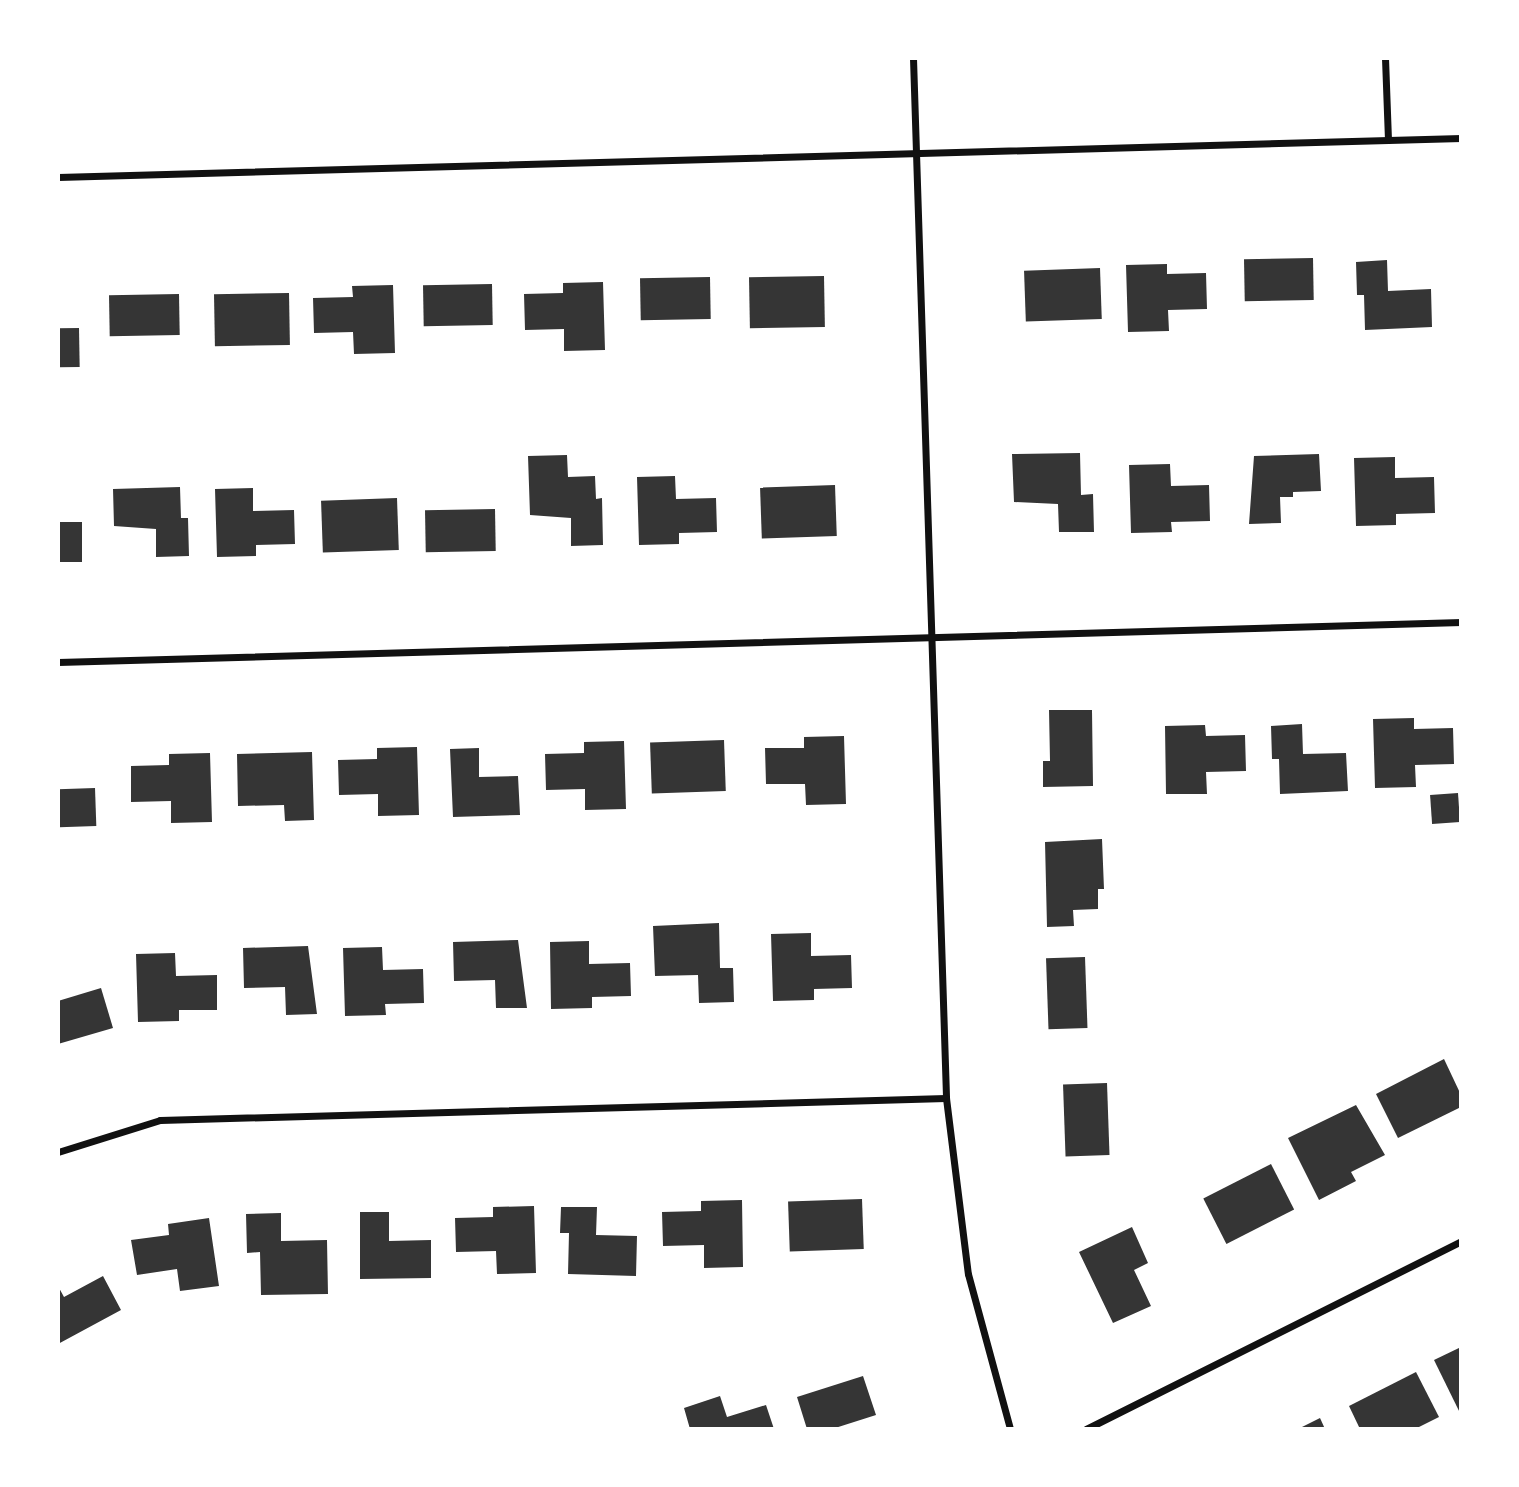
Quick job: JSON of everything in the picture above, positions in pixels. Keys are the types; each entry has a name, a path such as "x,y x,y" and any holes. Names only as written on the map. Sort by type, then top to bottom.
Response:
{"street":[{"path":"913,58 946,1098 968,1274 1010,1429"},
{"path":"1385,58 1388,140"},
{"path":"58,177 1461,138"},
{"path":"58,662 1461,622"},
{"path":"58,1152 160,1120 946,1098"},
{"path":"1086,1429 1461,1241"}],"building":[{"path":"1313,258 1314,300 1245,301 1244,259"},
{"path":"1387,260 1388,291 1431,289 1432,327 1365,330 1364,295 1357,295 1356,262"},
{"path":"1167,264 1167,274 1206,273 1207,309 1168,310 1169,331 1128,332 1126,265"},
{"path":"1100,268 1102,319 1026,322 1024,271"},
{"path":"824,276 825,327 750,328 749,277"},
{"path":"710,277 711,319 641,320 640,278"},
{"path":"603,282 605,350 564,351 564,329 525,330 524,294 563,293 563,283"},
{"path":"492,284 493,325 424,326 423,285"},
{"path":"393,285 395,353 354,354 353,332 314,333 313,298 353,297 352,286"},
{"path":"289,293 290,345 215,346 214,294"},
{"path":"179,294 180,335 110,336 109,295"},
{"path":"58,328 79,328 80,367 59,367"},
{"path":"1080,453 1081,495 1093,494 1094,532 1059,532 1058,504 1014,502 1012,454"},
{"path":"1319,454 1321,491 1293,492 1293,497 1280,497 1281,523 1249,524 1254,456"},
{"path":"567,455 568,477 595,476 596,499 602,498 603,545 571,546 571,518 530,515 528,456"},
{"path":"1395,457 1395,478 1434,477 1435,513 1396,514 1396,525 1356,526 1354,458"},
{"path":"1170,464 1171,486 1209,485 1210,521 1171,522 1172,532 1131,533 1129,465"},
{"path":"675,476 676,499 716,498 717,532 679,533 679,544 639,545 637,477"},
{"path":"835,485 837,536 762,539 760,488"},
{"path":"180,487 181,518 188,518 189,556 156,557 156,529 114,526 113,489"},
{"path":"253,488 253,511 294,510 295,544 256,545 256,556 217,557 215,489"},
{"path":"397,498 399,550 323,553 321,501"},
{"path":"495,509 496,551 426,552 425,510"},
{"path":"58,522 82,522 82,562 58,562"},
{"path":"1049,710 1092,710 1093,786 1043,787 1043,761 1050,761"},
{"path":"1414,718 1414,729 1453,728 1454,764 1415,765 1416,787 1375,788 1373,719"},
{"path":"1302,724 1303,754 1346,753 1348,791 1280,794 1279,759 1272,759 1271,726"},
{"path":"1205,725 1206,736 1245,735 1246,771 1206,772 1207,794 1166,794 1165,726"},
{"path":"844,736 846,804 806,805 805,784 766,784 765,748 804,748 804,737"},
{"path":"724,740 726,791 652,794 650,743"},
{"path":"624,741 626,809 585,810 585,789 546,790 545,754 584,753 584,742"},
{"path":"417,747 419,815 378,816 378,794 339,795 338,760 377,759 377,748"},
{"path":"479,748 479,777 518,776 520,815 453,817 450,749"},
{"path":"312,752 314,820 285,821 284,805 238,806 237,754"},
{"path":"210,753 212,822 171,823 171,801 131,802 131,766 169,765 169,754"},
{"path":"95,788 96,826 59,827 58,789"},
{"path":"1458,793 1460,822 1432,824 1430,795"},
{"path":"1102,839 1104,889 1098,889 1098,909 1073,910 1074,926 1047,927 1045,842"},
{"path":"719,923 720,968 733,968 734,1002 699,1003 698,975 655,976 653,926"},
{"path":"811,933 811,956 851,955 852,988 814,989 814,1000 773,1001 771,934"},
{"path":"518,940 527,1008 496,1008 495,980 454,981 453,942"},
{"path":"589,941 589,964 630,963 631,996 592,997 592,1008 551,1009 550,942"},
{"path":"308,946 317,1014 286,1015 285,987 244,988 243,948"},
{"path":"382,947 383,970 423,969 424,1003 385,1004 386,1015 345,1016 343,948"},
{"path":"175,953 176,976 217,975 217,1010 179,1010 179,1021 138,1022 136,954"},
{"path":"1085,957 1087,1028 1049,1029 1046,958"},
{"path":"101,988 113,1028 58,1044 58,1001"},
{"path":"1444,1059 1461,1095 1461,1107 1398,1138 1376,1094"},
{"path":"1107,1083 1110,1155 1066,1156 1063,1085"},
{"path":"1356,1105 1385,1155 1351,1172 1356,1181 1319,1200 1288,1138"},
{"path":"1271,1164 1294,1209 1226,1244 1203,1199"},
{"path":"862,1199 864,1249 790,1252 788,1202"},
{"path":"742,1200 743,1267 704,1268 704,1245 663,1246 662,1212 701,1211 701,1201"},
{"path":"534,1206 536,1273 497,1274 496,1251 456,1252 455,1218 493,1217 493,1207"},
{"path":"561,1207 597,1207 596,1235 637,1236 636,1276 568,1274 569,1233 560,1233"},
{"path":"360,1212 389,1212 389,1241 431,1240 431,1278 360,1279"},
{"path":"281,1213 281,1241 327,1240 328,1294 261,1295 260,1252 247,1253 246,1214"},
{"path":"209,1218 219,1286 180,1291 177,1269 137,1275 131,1240 169,1235 168,1224"},
{"path":"1132,1227 1148,1263 1134,1270 1151,1306 1113,1323 1079,1252"},
{"path":"103,1276 121,1310 58,1344 58,1286 64,1297"},
{"path":"1461,1347 1461,1415 1434,1360"},
{"path":"1416,1372 1439,1417 1415,1429 1360,1429 1349,1406"},
{"path":"863,1376 876,1415 832,1429 807,1429 797,1397"},
{"path":"720,1396 727,1417 766,1405 774,1429 690,1429 684,1408"},
{"path":"1320,1418 1325,1429 1298,1429"}]}
